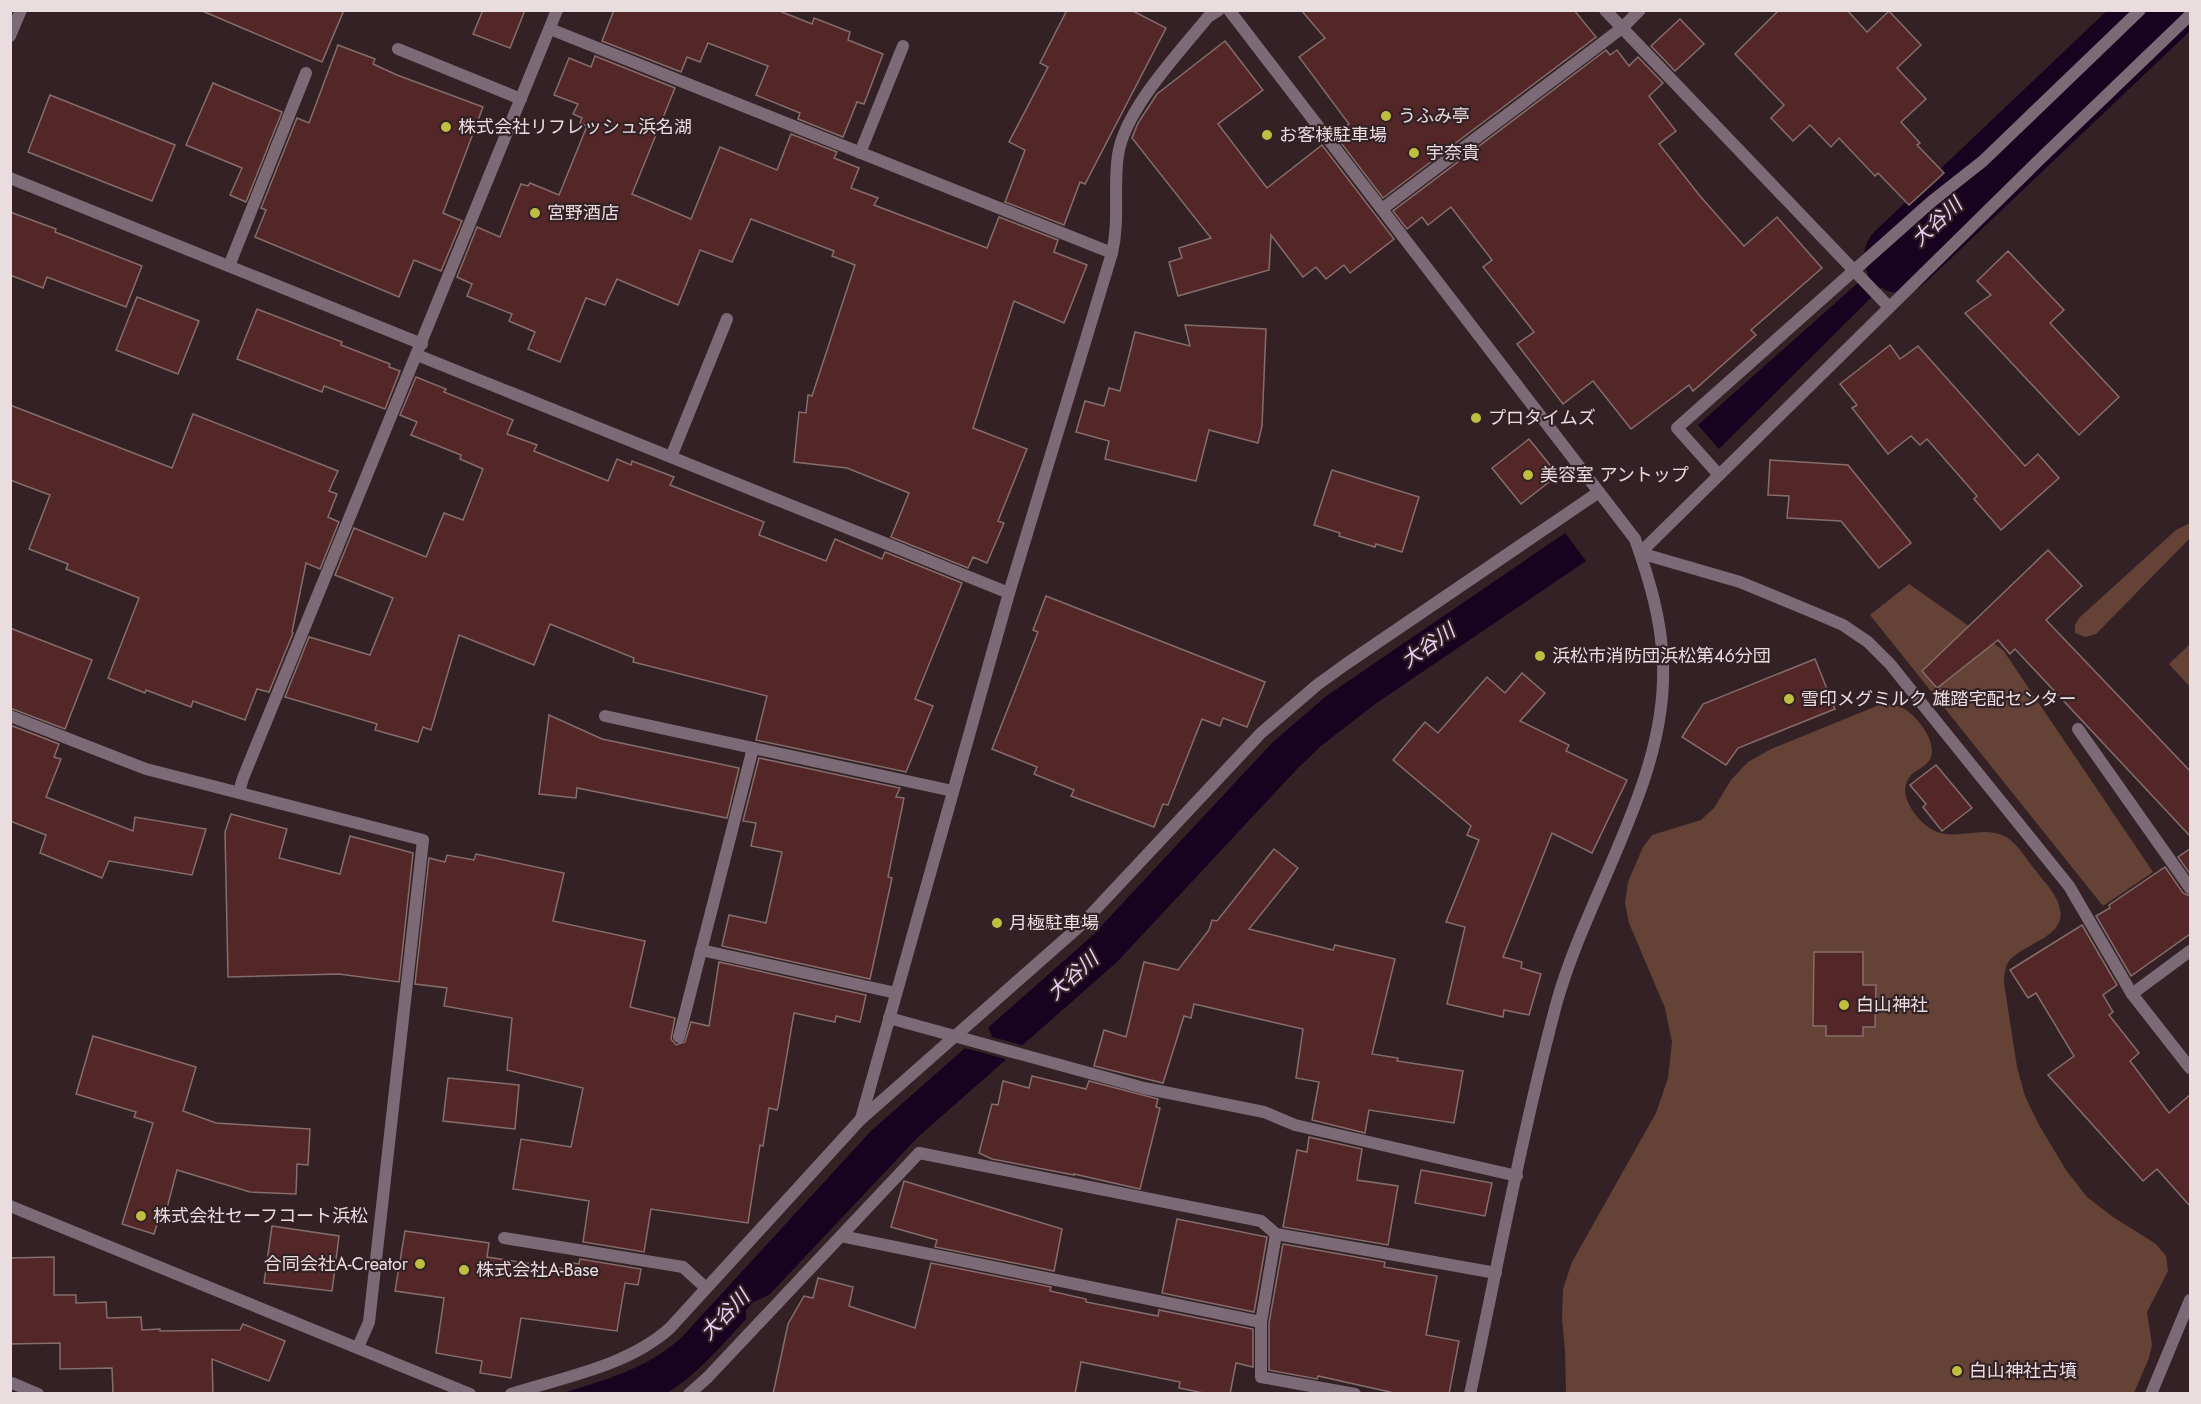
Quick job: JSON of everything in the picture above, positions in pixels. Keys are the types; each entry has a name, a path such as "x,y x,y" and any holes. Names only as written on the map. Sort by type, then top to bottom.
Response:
{"street":[{"path":"10,36 21,10"},
{"path":"239,792 558,10"},
{"path":"860,1120 1009,593 1112,252 1117,231 1118,156 1123,134 1133,113 1208,17 1219,10"},
{"path":"1229,10 1635,539 1650,580 1660,624 1664,668 1659,723 1645,777 1583,929 1557,1002 1470,1394"},
{"path":"1605,10 1889,307"},
{"path":"1382,209 1622,28 1640,10"},
{"path":"1719,475 1677,428 1857,274 1931,202 1983,161 2140,10"},
{"path":"1640,552 2190,15"},
{"path":"550,29 1112,252"},
{"path":"860,153 903,46"},
{"path":"398,49 521,99"},
{"path":"230,266 306,73"},
{"path":"10,178 230,266 671,457 1009,593"},
{"path":"671,457 727,319"},
{"path":"511,1394 618,1360 655,1341 670,1328 860,1120 1081,925 1261,733 1295,702 1346,663 1599,492"},
{"path":"1640,552 1740,582 1843,625 1868,642 1890,663 2068,886 2132,994 2190,1068"},
{"path":"10,716 146,769 423,840 369,1322 358,1347"},
{"path":"605,716 953,791"},
{"path":"2078,729 2190,888"},
{"path":"679,1037 753,748"},
{"path":"702,950 896,993"},
{"path":"2132,994 2190,951"},
{"path":"889,1018 1165,1094 1264,1112 1295,1125 1517,1176"},
{"path":"691,1393 919,1152 1261,1221 1276,1234 1496,1274"},
{"path":"10,1206 470,1394"},
{"path":"1276,1234 1261,1322 1261,1377 1355,1394"},
{"path":"841,1236 1261,1322"},
{"path":"504,1238 684,1268 706,1288"},
{"path":"2151,1394 2190,1300"},
{"path":"12,1383 38,1394"}],"shaded area":[{"path":"2190,523 2190,538 2096,634 2085,637 2075,633 2075,625 2079,618 2176,530"},
{"path":"1909,584 2003,650 2153,872 2103,906 1870,615"},
{"path":"2190,644 2190,687 2169,664"},
{"path":"1890,704 1903,708 1914,716 1924,729 1931,744 1930,760 1911,775 1905,788 1910,807 1918,818 1933,830 1944,834 1985,832 2006,837 2022,852 2050,889 2060,909 2057,927 2009,961 2004,983 2017,1067 2025,1096 2039,1125 2066,1170 2087,1197 2113,1217 2156,1244 2166,1256 2168,1271 2147,1312 2152,1345 2149,1358 2134,1393 1566,1393 1562,1319 1563,1289 1572,1262 1656,1113 1668,1078 1672,1042 1665,1008 1629,923 1625,903 1628,882 1643,847 1652,835 1701,820 1714,808 1731,780 1748,762 1771,749 1879,705"}],"water":[{"path":"1967,186 1975,194 1719,449 1698,425"},
{"path":"1565,533 1586,561 1375,704 1321,746 1117,962 918,1137 769,1295 753,1302 746,1310 746,1319 689,1377 667,1393 561,1394 639,1366 681,1338 871,1131 1092,936 1272,743 1325,697"}],"pier":[{"path":"987,1024 992,1037 1025,1046 1009,1060 961,1047"}],"building":[{"path":"200,10 344,10 322,62"},
{"path":"483,10 525,10 510,48 473,34"},
{"path":"614,10 777,10 812,24 814,18 850,32 848,40 883,54 864,104 857,102 843,137 798,119 800,113 756,95 768,66 708,43 700,62 687,57 681,72 602,41"},
{"path":"1067,10 1131,10 1166,28 1085,184 1080,182 1064,225 1005,202 1025,150 1009,142 1048,67 1040,63"},
{"path":"1301,10 1574,10 1596,37 1383,198 1335,135 1349,124 1299,57 1325,38"},
{"path":"1779,10 1847,10 1867,32 1889,11 1921,45 1897,68 1926,99 1901,122 1920,143 1917,145 1944,173 1909,205 1878,173 1875,176 1839,138 1831,147 1810,125 1793,141 1771,118 1784,105 1735,54"},
{"path":"1680,19 1704,44 1675,71 1651,46"},
{"path":"1225,41 1263,90 1218,124 1267,188 1322,145 1394,239 1350,273 1344,265 1326,279 1316,267 1303,277 1271,235 1269,270 1178,296 1169,262 1182,258 1179,248 1211,238 1132,138 1138,123 1157,94"},
{"path":"338,45 375,59 373,64 397,75 483,107 443,213 462,221 441,271 414,260 399,297 255,237 266,210 261,208 297,118 309,123"},
{"path":"1606,50 1610,55 1617,50 1629,66 1638,57 1663,83 1649,96 1676,131 1659,144 1744,246 1777,217 1822,268 1751,330 1756,335 1693,391 1689,385 1631,429 1593,381 1563,404 1517,344 1534,332 1483,267 1492,260 1451,207 1428,225 1422,217 1407,229 1393,211"},
{"path":"595,56 675,88 632,194 691,219 720,147 777,170 791,134 837,152 834,158 859,168 851,188 878,198 874,205 987,248 999,217 1058,240 1054,252 1087,265 1064,323 1014,301 973,428 1027,449 998,521 1004,523 987,563 973,557 968,568 891,537 909,493 847,468 794,462 799,412 806,413 808,395 812,396 855,265 832,256 834,251 751,219 732,262 700,250 678,305 617,279 605,305 586,298 560,362 528,349 535,332 509,321 512,314 467,296 472,284 457,277 477,227 500,237 521,184 528,186 530,183 559,195 587,126 580,123 582,118 573,114 578,104 554,95 569,58 591,67"},
{"path":"213,83 282,112 246,202 230,195 242,168 186,145"},
{"path":"50,95 175,145 152,201 28,152"},
{"path":"10,212 142,266 126,307 47,277 43,288 10,275"},
{"path":"2008,251 2064,310 2050,323 2119,397 2079,435 1965,313 1991,295 1977,281"},
{"path":"137,297 199,321 178,374 116,350"},
{"path":"257,309 342,342 341,345 390,364 389,367 400,371 385,409 324,386 322,392 237,359"},
{"path":"1185,325 1266,329 1262,426 1258,443 1209,430 1196,481 1105,459 1109,441 1076,432 1085,401 1104,406 1109,388 1120,391 1135,332 1190,346"},
{"path":"1890,345 1900,359 1918,346 2025,466 2038,454 2059,478 2001,530 1974,499 1977,496 1927,439 1920,445 1911,436 1888,454 1852,408 1857,405 1840,384"},
{"path":"416,377 446,389 444,392 513,420 507,434 537,445 534,451 608,481 617,459 631,465 632,461 674,477 670,485 764,522 759,535 826,561 835,539 882,559 885,552 962,583 915,699 933,706 906,772 756,740 767,696 633,662 634,658 550,624 534,665 459,635 431,730 423,727 418,742 375,730 377,724 285,697 309,637 370,655 393,598 335,575 354,528 426,557 444,513 463,520 483,469 460,459 461,455 411,435 417,422 400,415"},
{"path":"10,405 172,468 193,414 338,471 329,491 337,494 328,517 339,522 320,569 306,563 293,633 269,692 257,689 245,720 193,701 191,707 146,690 145,693 108,678 139,598 66,569 68,564 29,549 50,495 10,480"},
{"name":"美容室 アントップ","path":"1529,439 1558,475 1521,504 1492,468"},
{"path":"1770,460 1848,465 1911,543 1879,568 1841,521 1787,518 1789,496 1768,495"},
{"path":"1332,470 1419,497 1402,552 1376,544 1375,547 1339,536 1340,533 1314,525"},
{"path":"2048,550 2082,586 2046,620 2190,771 2190,836 2015,649 2010,654 1998,640 1937,688 1922,671"},
{"path":"1046,596 1265,682 1247,727 1223,718 1220,726 1202,719 1168,805 1163,804 1154,827 1071,796 1074,790 1034,774 1037,767 992,749 1038,632 1033,630"},
{"path":"10,628 92,660 65,729 10,708"},
{"path":"1815,659 1835,709 1738,748 1726,765 1682,737 1703,704"},
{"path":"1522,673 1545,693 1520,721 1569,745 1566,751 1627,780 1592,853 1552,833 1503,957 1522,962 1521,968 1541,974 1529,1015 1504,1010 1503,1017 1447,1004 1465,927 1446,922 1479,840 1467,835 1471,826 1393,760 1425,722 1438,733 1487,677 1505,693"},
{"path":"549,715 602,739 739,768 727,818 577,788 576,798 539,794"},
{"path":"10,725 59,744 54,757 61,759 46,797 133,831 135,817 206,829 192,875 109,861 102,878 40,853 46,835 10,821"},
{"path":"759,758 900,788 896,797 904,798 888,877 892,878 870,979 722,946 729,915 766,923 782,852 751,846 756,823 743,821"},
{"path":"1936,765 1972,808 1942,831 1923,807 1926,804 1910,785"},
{"path":"231,814 287,829 279,858 340,874 350,836 413,853 399,982 339,974 228,977 225,832"},
{"path":"1274,849 1298,868 1249,929 1333,950 1335,945 1395,959 1372,1054 1398,1058 1397,1061 1463,1071 1454,1123 1369,1110 1365,1133 1312,1120 1319,1082 1296,1078 1303,1029 1194,1004 1191,1018 1184,1016 1163,1083 1094,1066 1104,1030 1126,1037 1144,962 1178,970 1209,930 1212,920 1217,921"},
{"path":"2190,849 2190,874 2178,857"},
{"path":"476,854 564,873 553,921 645,941 630,1007 675,1018 671,1039 676,1045 685,1042 691,1022 709,1026 719,962 866,995 860,1022 836,1016 835,1022 794,1013 778,1107 777,1110 769,1108 763,1146 760,1145 748,1223 651,1209 644,1252 583,1242 589,1201 513,1189 521,1139 571,1147 583,1088 507,1070 512,1018 444,1006 447,988 415,984 429,858 445,862 447,855 474,860"},
{"path":"2165,867 2183,893 2190,896 2190,934 2131,976 2096,916"},
{"path":"2082,925 2117,985 2103,995 2113,1012 2109,1015 2139,1053 2130,1061 2169,1113 2190,1095 2190,1206 2157,1169 2143,1181 2048,1075 2074,1056 2036,993 2028,998 2010,970"},
{"name":"白山神社","path":"1814,952 1863,952 1863,985 1876,985 1875,1027 1863,1027 1863,1036 1826,1036 1826,1026 1813,1026"},
{"path":"93,1036 196,1067 183,1111 216,1123 310,1129 308,1165 297,1164 296,1194 250,1192 177,1170 163,1223 158,1221 154,1234 122,1224 153,1123 134,1117 136,1112 76,1094"},
{"path":"1032,1076 1086,1089 1089,1081 1158,1099 1156,1107 1160,1108 1140,1189 992,1159 979,1153 992,1104 998,1105 1003,1081 1029,1088"},
{"path":"448,1078 519,1085 515,1129 443,1121"},
{"path":"1309,1137 1362,1149 1357,1180 1398,1186 1388,1245 1283,1227 1297,1150 1307,1152"},
{"path":"1421,1170 1492,1183 1485,1216 1415,1203"},
{"path":"904,1181 1062,1229 1054,1271 935,1247 937,1240 891,1227"},
{"path":"1177,1219 1267,1237 1254,1312 1162,1293"},
{"path":"272,1226 339,1236 332,1291 264,1283"},
{"path":"405,1231 489,1243 487,1257 565,1269 566,1262 579,1264 580,1259 641,1269 638,1285 625,1283 617,1331 521,1318 511,1378 480,1373 482,1361 436,1353 444,1298 395,1291"},
{"path":"1283,1244 1385,1262 1384,1267 1437,1276 1426,1335 1459,1341 1449,1394 1399,1394 1318,1376 1317,1379 1269,1370 1269,1323"},
{"path":"54,1257 54,1295 76,1295 76,1303 106,1302 107,1318 141,1317 142,1330 160,1329 160,1331 240,1330 243,1324 285,1341 269,1381 212,1359 213,1394 113,1394 112,1368 60,1369 60,1343 10,1344 10,1258"},
{"path":"931,1263 1051,1287 1050,1291 1086,1299 1086,1302 1158,1316 1159,1310 1253,1329 1253,1367 1236,1363 1230,1394 1208,1394 1179,1388 1180,1382 1081,1362 1075,1394 773,1394 788,1324 804,1296 813,1298 818,1278 853,1287 849,1306 915,1328"}],"waterway":[{"name":"大谷川","path":"1900,257 2160,10"}],"place":[{"name":"うふみ亭","path":"1386,116"},
{"name":"株式会社リフレッシュ浜名湖","path":"446,127"},
{"name":"お客様駐車場","path":"1267,135"},
{"name":"宇奈貴","path":"1414,153"},
{"name":"宮野酒店","path":"535,213"},
{"name":"プロタイムズ","path":"1476,418"},
{"name":"美容室 アントップ","path":"1528,475"},
{"name":"浜松市消防団浜松第46分団","path":"1540,656"},
{"name":"雪印メグミルク 雄踏宅配センター","path":"1789,699"},
{"name":"月極駐車場","path":"997,923"},
{"name":"白山神社","path":"1844,1005"},
{"name":"株式会社セーフコート浜松","path":"141,1216"},
{"name":"合同会社A-Creator","path":"420,1264"},
{"name":"株式会社A-Base","path":"464,1270"},
{"name":"白山神社古墳","path":"1957,1371"}]}
